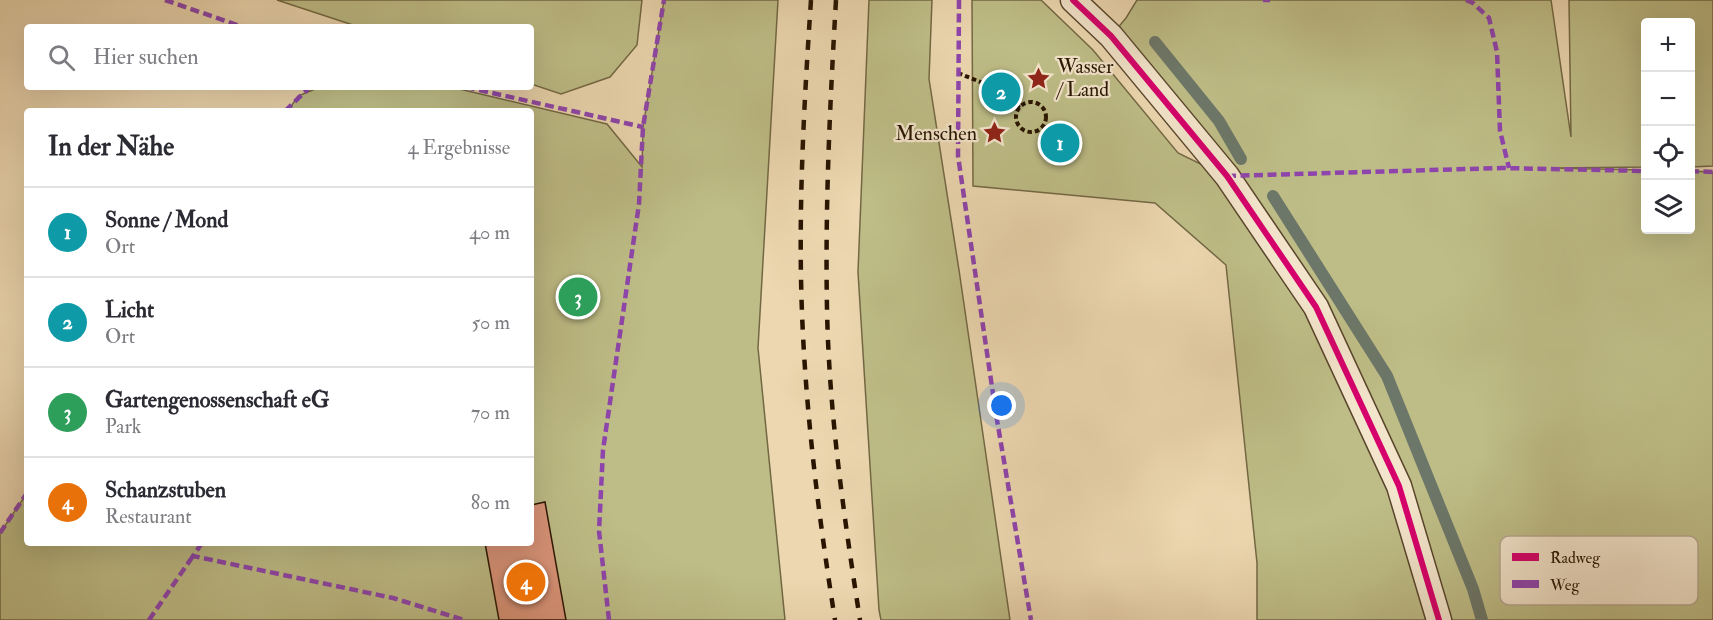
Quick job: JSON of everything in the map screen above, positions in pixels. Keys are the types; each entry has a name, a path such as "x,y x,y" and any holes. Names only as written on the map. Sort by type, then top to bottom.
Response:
{"lane":[{"path":"1072,0 1111,36 1227,176 1316,307 1399,486 1439,620"}],"path":[{"path":"958,73 982,83 1001,82 1007,86 1018,108 1017,123 1022,129 1029,132 1037,131 1043,125 1046,118 1040,105 1032,102 1025,103 1018,108"},
{"path":"982,83 993,98 1013,98"}],"shaded area":[{"path":"277,0 642,0 637,45 610,77 561,94 534,85 534,24 350,24"},
{"path":"664,0 778,0 758,348 785,620 0,620 0,533 24,497 24,546 534,546 534,108 290,108 298,96 313,90 464,90 607,124 642,167 643,127"},
{"path":"869,0 932,0 929,79 1010,620 881,620 858,272"},
{"path":"972,0 1041,0 1093,50 1178,153 1225,176 1111,36 1137,0 1551,0 1571,137 1569,0 1713,0 1713,166 1695,167 1695,18 1641,18 1641,167 1553,168 1641,170 1641,234 1695,234 1695,171 1713,172 1713,620 1257,620 1257,563 1226,265 1155,203 973,186"}],"building":[{"path":"545,502 566,620 499,620 486,546 534,546 534,504"}],"waterway":[{"path":"1155,42 1219,121 1241,159"},
{"path":"1273,196 1387,376 1473,589 1482,620"}],"railway":[{"path":"811,0 801,196 802,313 814,467 835,620"},
{"path":"836,0 827,193 828,348 838,465 860,620"}],"marked path":[{"path":"165,0 234,24"},
{"path":"609,620 599,531 603,450 639,204 643,127 664,0"},
{"path":"959,0 958,156 996,414 1031,620"},
{"path":"1263,0 1270,0"},
{"path":"1466,0 1473,3 1489,18 1497,52 1500,131 1509,168"},
{"path":"288,108 307,90"},
{"path":"479,90 643,127"},
{"path":"1227,176 1502,168 1641,171"},
{"path":"1695,171 1713,172"},
{"path":"0,533 24,497"},
{"path":"200,546 193,556 393,598 464,620"},
{"path":"149,620 193,556"}],"cycle path":[{"path":"1073,0 1111,36 1227,176 1316,307 1399,486 1439,620"}],"place":[{"name":"Wasser / Land","path":"1039,78"},
{"name":"Licht","path":"1001,92"},
{"name":"Menschen","path":"995,133"},
{"name":"Sonne / Mond","path":"1060,143"},
{"name":"Gartengenossenschaft eG","path":"578,297"},
{"name":"Schanzstuben","path":"526,582"}]}
